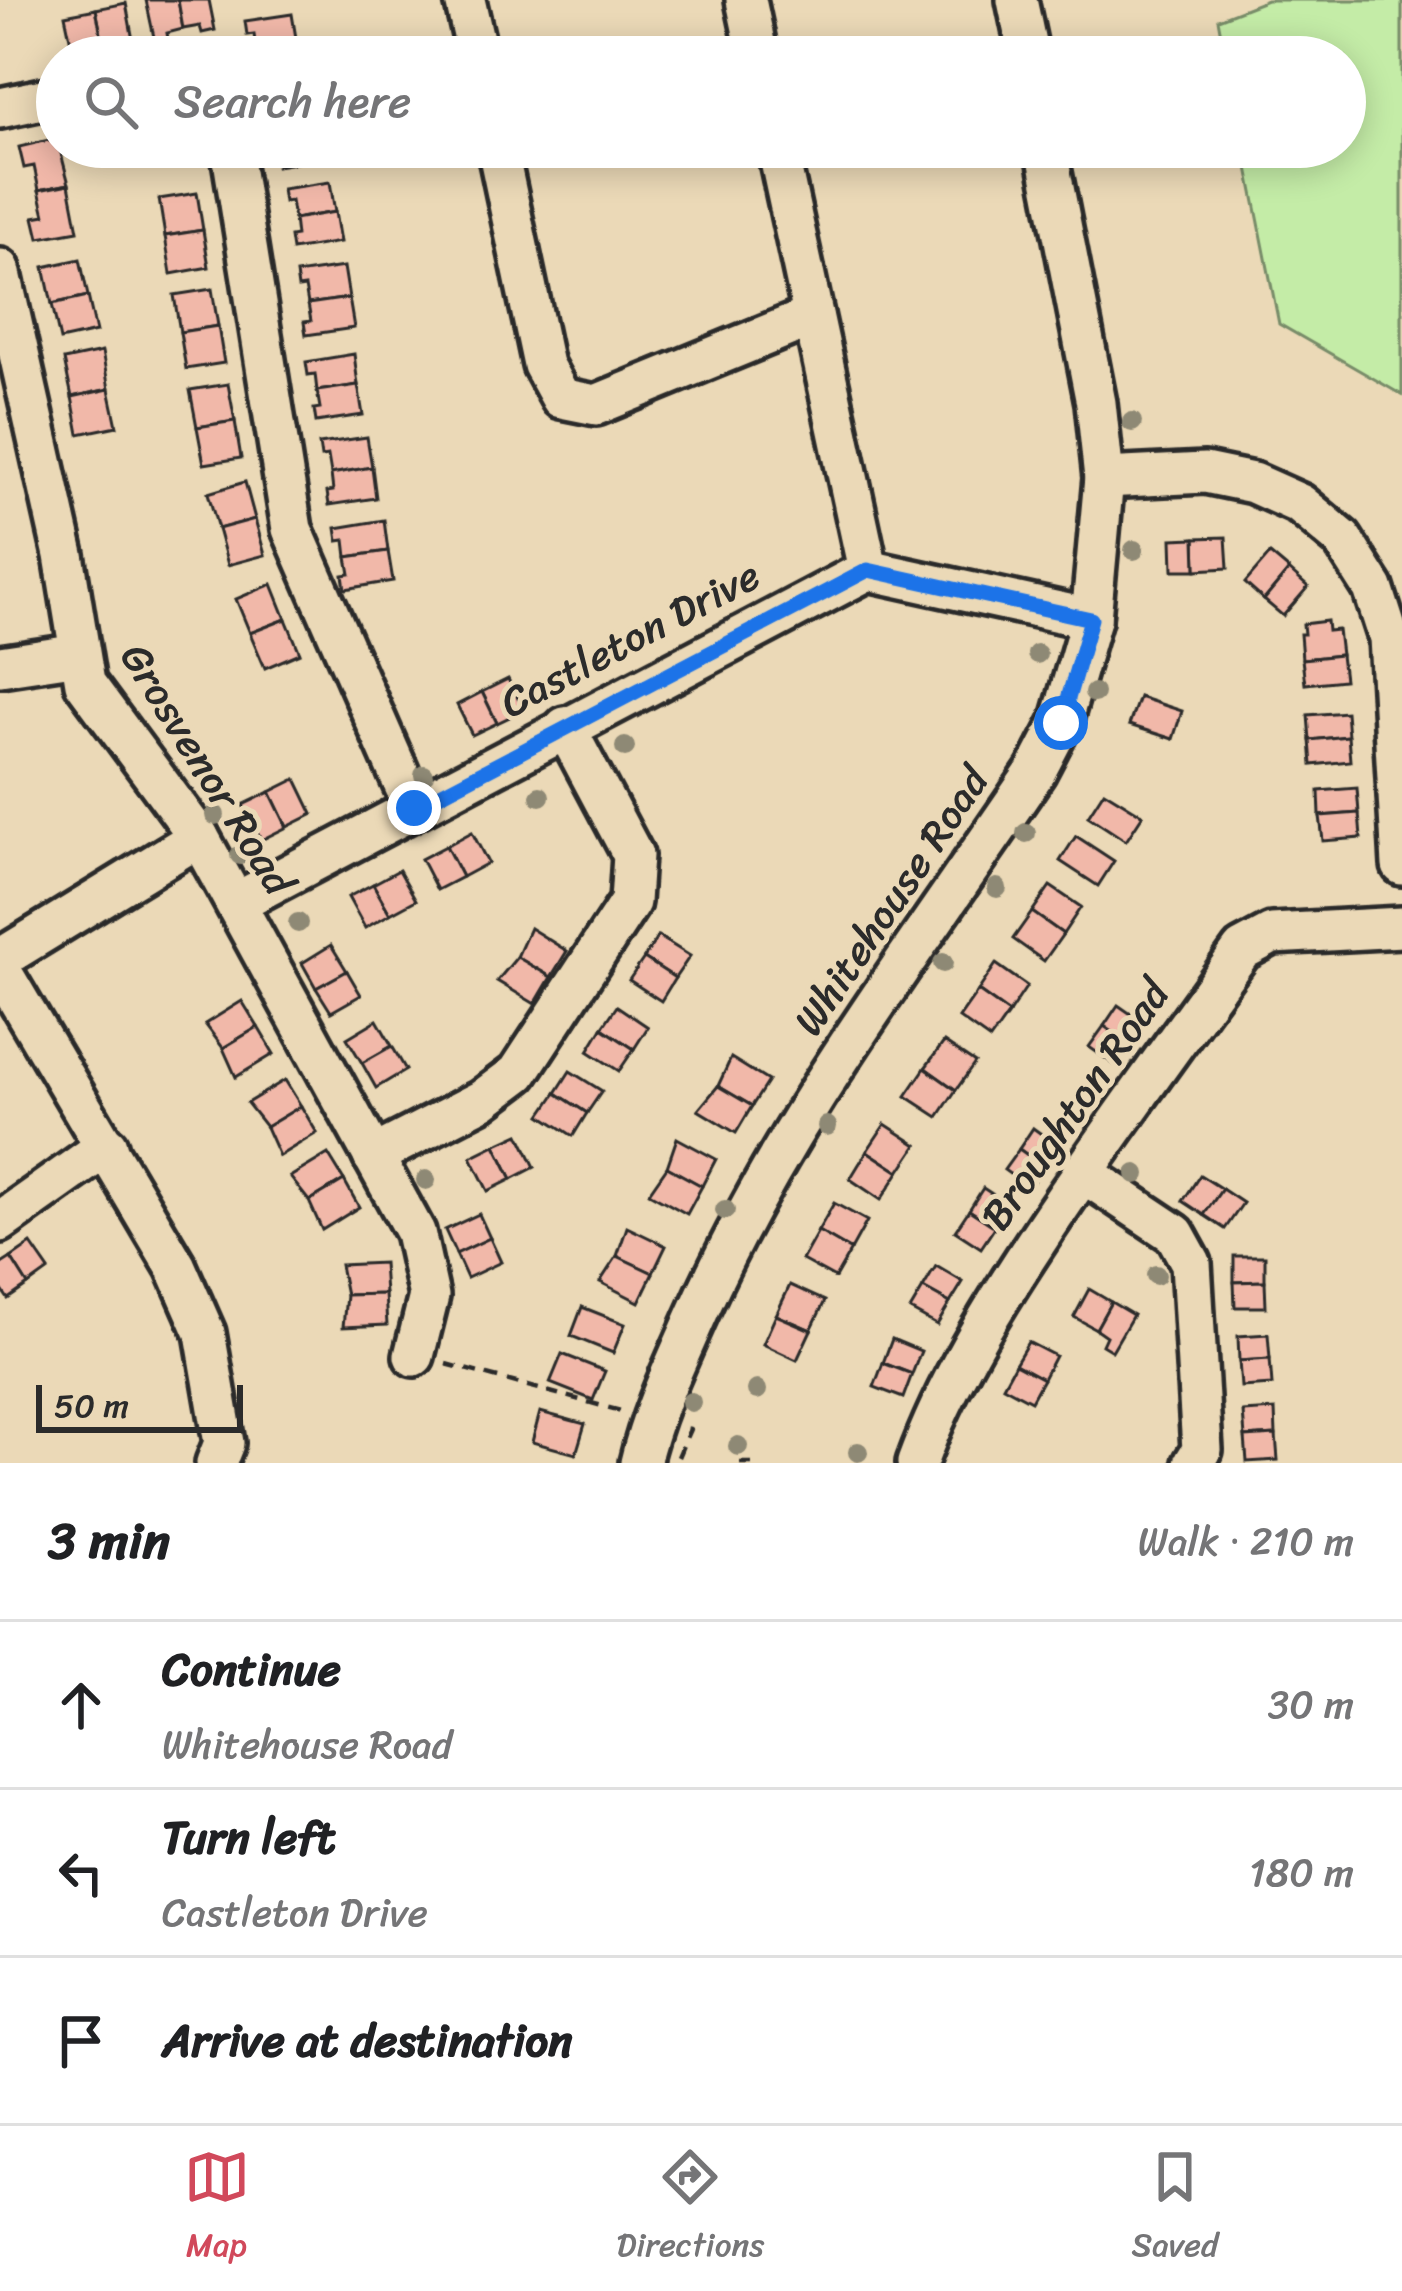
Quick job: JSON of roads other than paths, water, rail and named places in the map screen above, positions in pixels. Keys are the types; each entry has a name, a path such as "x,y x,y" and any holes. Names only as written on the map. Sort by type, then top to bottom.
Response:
{"street":[{"path":"466,0 474,36"},
{"path":"746,0 754,36"},
{"path":"1017,0 1025,36"},
{"path":"0,108 36,100"},
{"path":"234,168 292,529 414,808"},
{"path":"501,168 543,365 561,398 596,405 813,316"},
{"path":"781,168 868,570 1091,619"},
{"name":"Whitehouse Road","path":"640,1463 650,1419 718,1268 785,1144 1036,772 1061,723 1091,619 1104,478 1096,403 1050,168"},
{"name":"Grosvenor Road","path":"0,269 64,555 85,683 199,837 416,1232 428,1296 415,1356"},
{"path":"1104,478 1205,473 1253,483 1300,504 1342,539 1373,588 1389,638 1402,865"},
{"name":"Castleton Drive","path":"237,902 868,570"},
{"path":"0,666 79,654"},
{"path":"373,1156 482,1100 518,1073 630,902 633,855 566,727"},
{"path":"0,959 199,837"},
{"name":"Broughton Road","path":"916,1463 982,1325 1082,1172 1242,950 1272,934 1402,927"},
{"path":"0,969 176,1267 205,1333 224,1443 216,1463"},
{"path":"0,1222 107,1146"},
{"path":"1082,1172 1175,1234 1191,1263 1202,1450 1194,1463"}]}
